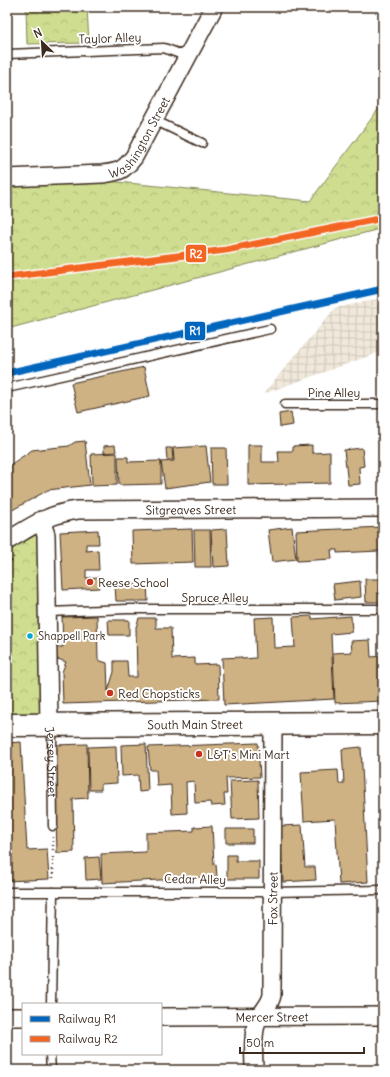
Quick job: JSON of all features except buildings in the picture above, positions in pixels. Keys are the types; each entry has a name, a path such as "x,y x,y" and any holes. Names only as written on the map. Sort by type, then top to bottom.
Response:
{"main road":[{"name":"South Main Street","path":"7,725 383,723"}],"street":[{"name":"Washington Street","path":"7,178 116,173 125,168 134,157 214,7"},
{"name":"Sitgreaves Street","path":"11,548 42,520 58,513 101,509 383,508"},
{"name":"Jersey Street","path":"42,520 46,535 49,725"},
{"name":"Fox Street","path":"254,1070 256,1026 259,1018 270,1003 272,995 271,892 273,723"},
{"name":"Mercer Street","path":"162,1017 259,1018 383,1016"},
{"path":"7,1017 22,1017"}],"lane":[{"name":"Taylor Alley","path":"7,54 164,48 188,57"},
{"path":"154,120 202,143"},
{"path":"7,388 270,329"},
{"name":"Pine Alley","path":"285,404 383,404"},
{"name":"Spruce Alley","path":"48,612 128,609 383,609"},
{"name":"Jersey Street","path":"49,725 52,737 53,826"},
{"name":"Cedar Alley","path":"7,892 271,892 383,890"},
{"path":"51,1003 54,892"},
{"path":"50,1055 51,1070"}],"path":[{"path":"7,568 11,548"},
{"path":"53,826 54,892"}],"shaded area":[{"path":"383,298 383,351 263,394 335,308"}],"green space":[{"path":"26,7 87,7 89,43 27,44"},
{"path":"383,103 383,228 7,329 7,183 97,180 310,201"},
{"name":"Shappell Park","path":"41,520 49,725 7,725 7,542"}],"rail line":[{"name":"R2","path":"7,277 226,250 383,218"},
{"name":"R1","path":"7,373 383,289"}],"place":[{"name":"Reese School","path":"90,582"},
{"name":"Shappell Park","path":"30,636"},
{"name":"Red Chopsticks","path":"110,693"},
{"name":"L&T's Mini Mart","path":"199,754"}]}
